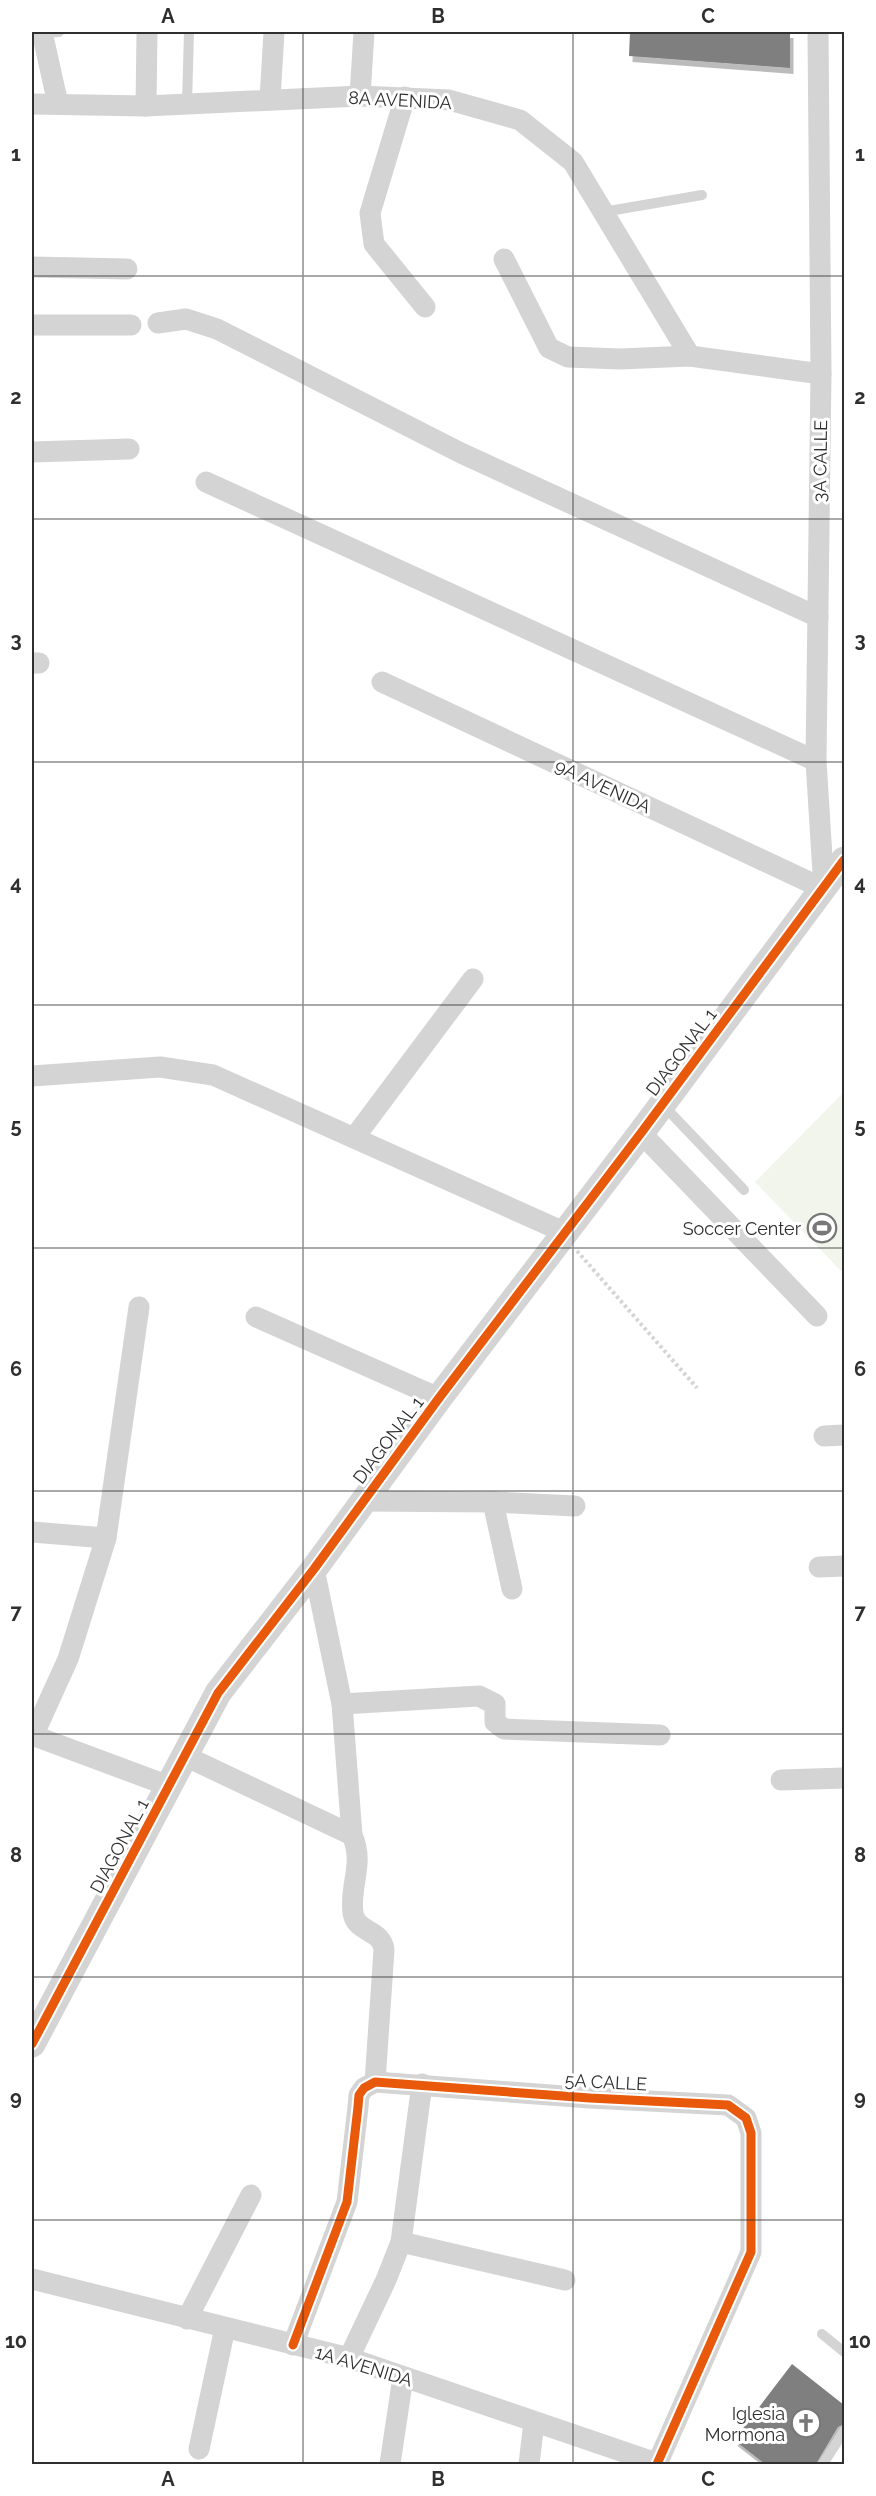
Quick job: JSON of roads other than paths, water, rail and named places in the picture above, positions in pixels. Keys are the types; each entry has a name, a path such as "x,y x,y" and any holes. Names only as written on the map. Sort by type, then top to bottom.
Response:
{"street":[{"path":"48,32 58,104"},
{"path":"146,106 147,32"},
{"path":"270,99 274,32"},
{"path":"360,96 364,32"},
{"name":"3A CALLE","path":"818,32 821,374 816,761 838,874"},
{"path":"405,97 370,213 374,244 425,307"},
{"name":"8A AVENIDA","path":"32,104 146,106 270,99 405,97 449,100 520,120 573,162 690,356"},
{"path":"504,259 549,348 568,357 621,359 690,356 821,374"},
{"path":"32,267 127,269"},
{"path":"158,323 186,319 217,329 460,453 818,617"},
{"path":"32,325 131,325"},
{"path":"32,452 129,449"},
{"path":"206,482 816,761"},
{"name":"9A AVENIDA","path":"381,682 838,874"},
{"name":"DIAGONAL 1","path":"35,2030 218,1693 314,1569 563,1233 838,874"},
{"path":"354,1138 473,979"},
{"path":"32,1076 160,1067 213,1075 563,1233"},
{"path":"641,1133 817,1316"},
{"path":"139,1307 106,1538 68,1659 32,1735 169,1786"},
{"path":"256,1317 439,1398"},
{"path":"363,1501 493,1502 575,1506"},
{"path":"493,1502 512,1589"},
{"path":"32,1532 106,1538"},
{"path":"819,1567 844,1566"},
{"path":"293,2345 347,2202 359,2096 364,2088 375,2082 384,1950 380,1938 360,1926 353,1914 358,1859 352,1835 342,1704 314,1569"},
{"path":"342,1704 479,1696 495,1704 495,1722 504,1729 660,1735"},
{"path":"185,1756 352,1835"},
{"path":"781,1780 844,1778"},
{"name":"5A CALLE","path":"375,2082 590,2098 728,2104 746,2118 751,2133 752,2252 658,2464"},
{"path":"349,2358 386,2280 401,2242 422,2084"},
{"path":"187,2319 251,2195"},
{"path":"401,2242 565,2280"},
{"name":"1A AVENIDA","path":"32,2279 349,2358 658,2464"},
{"path":"199,2449 225,2328"},
{"path":"390,2464 403,2377"},
{"path":"529,2464 534,2422"}],"lane":[{"path":"187,103 189,32"},
{"path":"603,212 702,195"},
{"path":"662,1104 744,1190"},
{"path":"822,2334 844,2352"},
{"path":"823,2464 844,2431"}],"place":[{"name":"Soccer Center","path":"822,1228"},
{"name":"Iglesia Mormona","path":"806,2423"}]}
